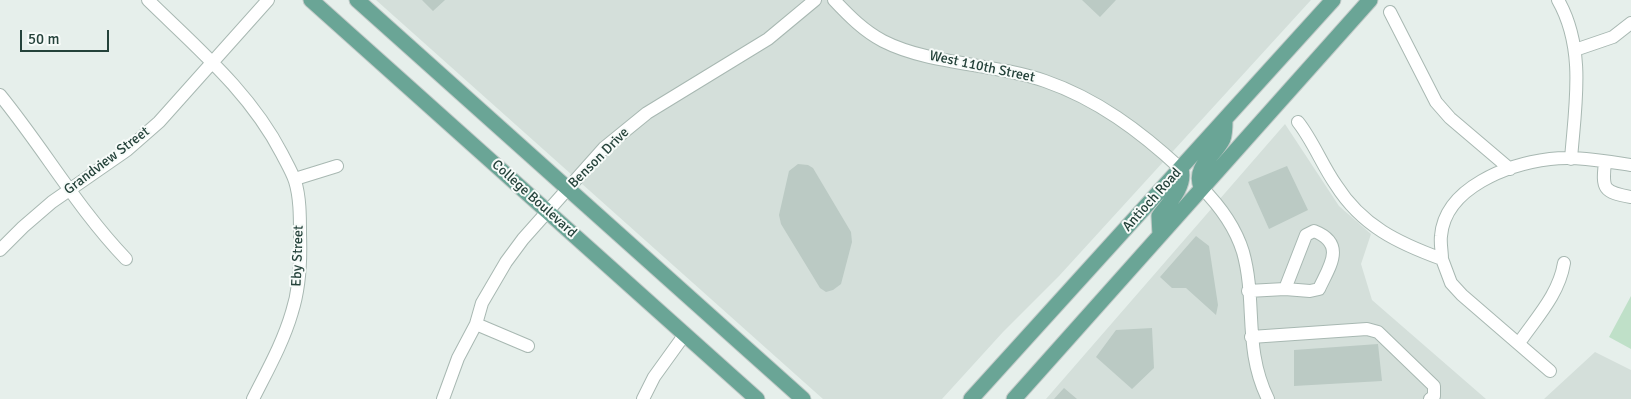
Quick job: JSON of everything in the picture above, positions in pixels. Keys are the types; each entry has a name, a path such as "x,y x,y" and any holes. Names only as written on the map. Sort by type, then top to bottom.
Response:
{"main road":[{"name":"College Boulevard","path":"311,0 757,399"},
{"path":"357,0 803,399"},
{"name":"Antioch Road","path":"970,399 1333,0"},
{"name":"Antioch Road","path":"1014,399 1201,187 1370,0"},
{"path":"1201,187 1199,177 1201,169 1224,139 1225,120"},
{"path":"1160,235 1159,216 1177,192 1182,175 1181,169"}],"street":[{"name":"Eby Street","path":"148,0 212,63 257,111 273,136 295,179 298,193 301,255 298,286 292,313 279,347 253,399"},
{"name":"Grandview Street","path":"0,250 23,227 70,188 127,150 153,127 268,0"},
{"name":"Benson Drive","path":"443,399 458,358 476,324 482,303 506,262 604,148 640,118 768,39 815,0"},
{"name":"West 110th Street","path":"834,0 865,30 885,42 920,54 1045,80 1081,96 1109,111 1143,135 1181,169"},
{"path":"1558,0 1568,19 1575,50 1576,81 1571,159"},
{"path":"1390,12 1436,102 1450,118 1510,170"},
{"path":"1575,50 1613,37 1631,23"},
{"path":"0,95 70,188 89,218 126,259"},
{"path":"1298,122 1308,135 1337,187 1355,208 1396,240 1442,259"},
{"path":"1550,371 1462,295 1451,283 1442,259 1441,236 1451,208 1460,196 1473,186 1510,170 1551,159 1631,165"},
{"path":"1606,162 1603,181 1606,189 1612,193 1631,197"},
{"path":"295,179 337,166"},
{"path":"1201,187 1218,205 1235,231 1243,252 1255,364 1268,399"},
{"path":"1248,291 1284,289 1310,291 1318,288 1334,255 1332,244 1322,234 1314,232 1306,235 1284,289"},
{"path":"1519,343 1555,292 1562,277 1564,263"},
{"path":"476,324 528,346"},
{"path":"1251,337 1367,329 1378,332 1434,386 1434,396 1430,399"},
{"path":"643,399 654,377 685,334"}],"shaded area":[{"path":"376,0 1311,0 1059,276 1003,332 942,399 823,399"},
{"path":"1285,124 1339,206 1371,234 1361,264 1372,300 1486,399 1046,399"},
{"path":"1595,352 1631,370 1631,399 1544,399"}],"green space":[{"path":"1631,296 1631,349 1609,337"}],"building":[{"path":"422,0 445,0 433,11"},
{"path":"1082,0 1116,0 1100,17"},
{"path":"798,164 808,165 813,168 851,232 852,242 841,284 833,290 826,292 820,288 781,224 779,215 789,171"},
{"path":"1287,166 1308,210 1269,229 1248,182"},
{"path":"1196,236 1209,246 1218,305 1216,315 1186,288 1172,288 1160,277"},
{"path":"1152,328 1154,368 1132,389 1096,357 1116,330"},
{"path":"1378,344 1382,381 1294,386 1294,350"},
{"path":"1064,388 1077,399 1054,399"}]}
